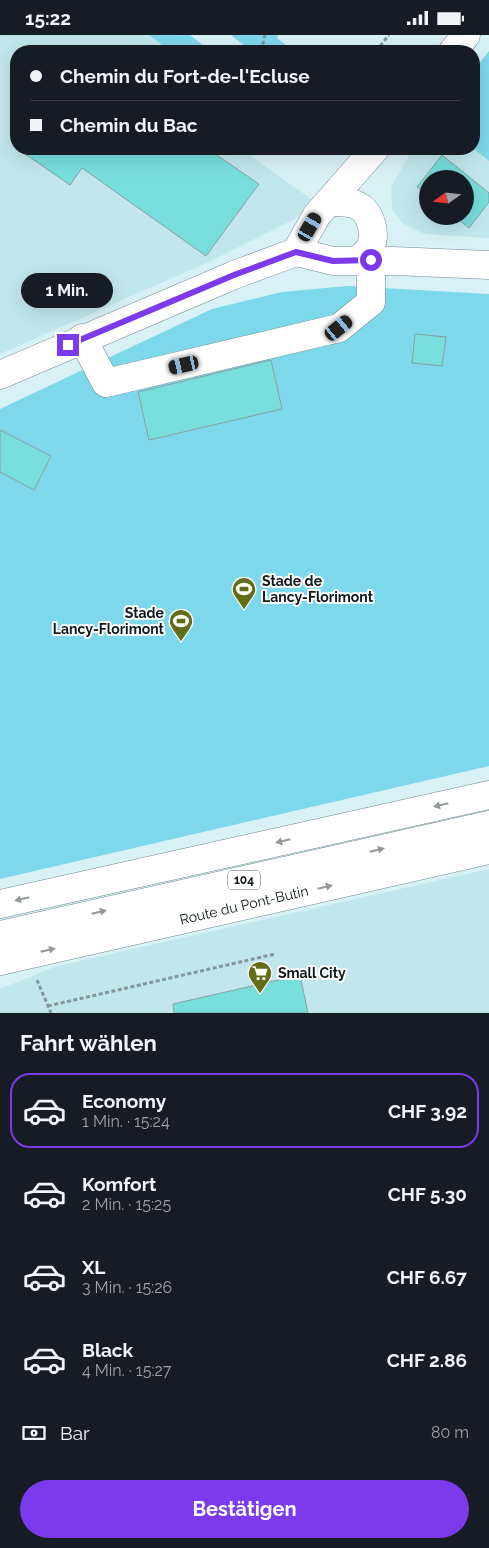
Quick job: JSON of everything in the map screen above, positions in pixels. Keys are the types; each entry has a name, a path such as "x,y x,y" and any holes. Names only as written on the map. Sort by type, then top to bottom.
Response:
{"main road":[{"path":"458,45 466,35"},
{"path":"296,252 317,215 370,155"},
{"path":"82,338 106,383 339,328 372,302 364,261 370,249 372,233 369,216 359,206 348,203 329,202"},
{"path":"0,375 82,338 296,252 333,261 489,265"},
{"name":"104","path":"0,904 489,795"},
{"name":"Route du Pont-Butin","path":"0,935 489,825"},
{"name":"Route du Pont-Butin","path":"0,961 489,850"}],"path":[{"path":"381,45 389,35"},
{"path":"48,1006 275,954"},
{"path":"34,972 51,1013"}],"shaded area":[{"path":"0,35 149,35 162,45 10,45 10,155 249,155 314,201 297,218 211,261 0,354"},
{"path":"149,35 190,35 202,45 162,45"},
{"path":"231,35 278,35 277,38 286,45 244,45"},
{"path":"489,51 489,161 480,154 480,62"},
{"path":"480,154 489,161 489,238 424,234 402,223 392,209 391,187 410,155"},
{"name":"Stade de Lancy-Florimont","path":"347,286 489,294 489,766 0,879 0,409 212,309 282,292"},
{"path":"489,869 489,1013 0,1013 0,989 57,966"}],"building":[{"path":"27,155 217,155 259,184 206,256 82,168 70,185"},
{"path":"442,155 461,170 430,170"},
{"path":"474,181 489,193 489,202 474,222"},
{"path":"415,334 446,337 442,366 412,363"},
{"path":"271,360 282,409 149,440 138,392"},
{"path":"0,430 51,456 34,490 0,472"},
{"name":"Small City","path":"300,975 308,1013 174,1013 173,1004"}],"place":[{"name":"Stade de Lancy-Florimont","path":"244,610"},
{"name":"Stade Lancy-Florimont","path":"181,642"},
{"name":"Small City","path":"260,994"}],"route":[{"path":"68,345 234,275 296,252 333,261 371,260"}]}
